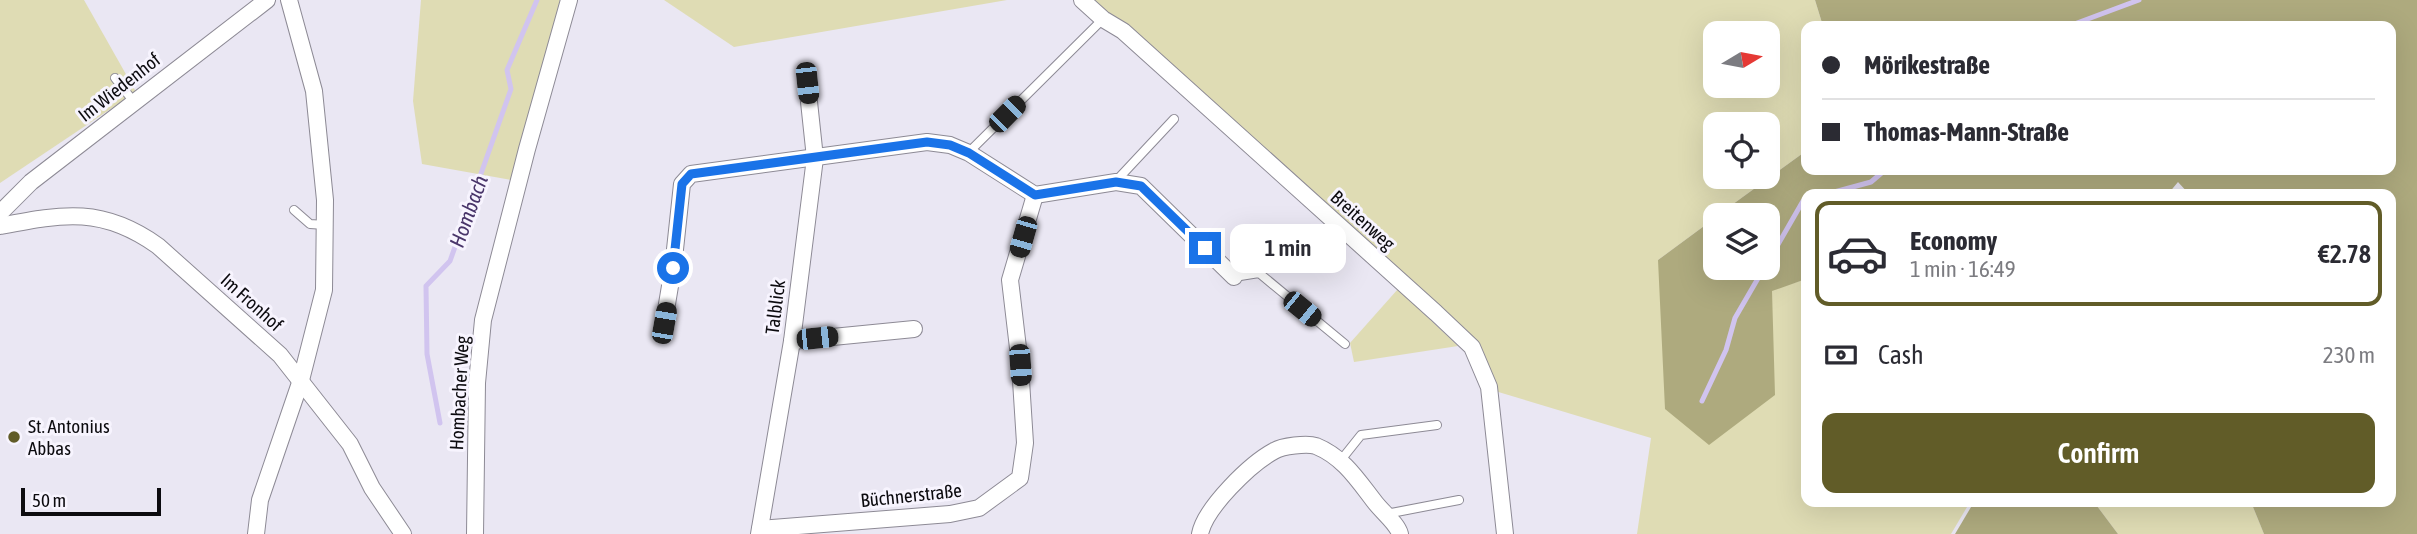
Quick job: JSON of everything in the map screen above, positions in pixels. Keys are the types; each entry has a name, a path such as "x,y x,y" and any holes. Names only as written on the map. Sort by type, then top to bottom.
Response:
{"street":[{"name":"Im Wiedenhof","path":"0,213 31,182 267,0"},
{"path":"256,534 260,500 301,380 324,290 325,200 314,91 289,0"},
{"name":"Hombacher Weg","path":"475,534 477,383 484,320 527,149 569,0"},
{"name":"Breitenweg","path":"1082,0 1132,39 1472,347 1489,387 1505,534"},
{"name":"Talblick","path":"760,531 792,341 815,158 807,83"},
{"path":"664,323 682,184 691,174 927,142 950,145 969,153 1035,195 1116,182 1141,186 1234,277"},
{"name":"Büchnerstraße","path":"760,531 950,514 979,508 1020,478 1025,443 1020,365 1010,280 1035,195"},
{"name":"Im Fronhof","path":"0,226 51,216 74,215 118,223 141,233 280,355 350,444 372,488 403,534"},
{"path":"792,341 914,328"},
{"path":"1200,534 1202,525 1232,484 1276,449 1313,445 1341,460 1384,514 1398,526 1400,534"}],"lane":[{"path":"969,153 1103,19"},
{"path":"116,78 134,102"},
{"path":"1116,182 1174,119"},
{"path":"293,210 310,223 325,225"},
{"path":"1234,277 1259,272 1345,344"},
{"path":"1341,460 1361,435 1437,425"},
{"path":"1384,514 1458,500"}],"shaded area":[{"path":"0,0 84,0 136,92 0,183"},
{"path":"421,0 560,0 511,180 422,164 413,101"},
{"path":"664,0 1007,0 734,47"},
{"path":"1090,0 1815,0 1821,21 1801,21 1801,155 1780,170 1780,112 1703,112 1703,189 1754,189 1734,203 1703,203 1703,227 1658,260 1703,272 1703,280 1734,280 1772,290 1801,281 1801,507 1967,507 1951,534 1637,534 1651,438 1495,391 1490,369 1477,345"},
{"path":"1815,0 2417,0 2417,534 2264,534 2253,507 2396,507 2396,189 2184,189 2178,182 2172,189 1801,189 1801,281 1772,291 1775,395 1709,445 1665,409 1658,260 1703,227 1703,280 1780,280 1780,203 1734,203 1754,189 1780,189 1780,170 1801,155 1801,175 2396,175 2396,21 1821,21"},
{"path":"1398,289 1458,346 1354,362 1350,343"},
{"path":"1971,507 2098,507 2118,534 1955,534"},
{"path":"2098,507 2253,507 2264,534 2118,534"}],"waterway":[{"name":"Hombach","path":"440,423 427,354 426,286 450,261 511,89 507,70 537,0"},
{"path":"2082,21 2139,0"},
{"path":"1845,189 1871,182 1879,175"},
{"path":"1780,241 1801,204"},
{"path":"1702,401 1726,350 1735,318 1757,280"}],"place":[{"name":"St. Antonius Abbas","path":"14,437"}],"route":[{"path":"673,268 678,204 682,184 691,174 927,142 950,145 969,153 1035,195 1116,182 1141,186 1205,248"}]}
